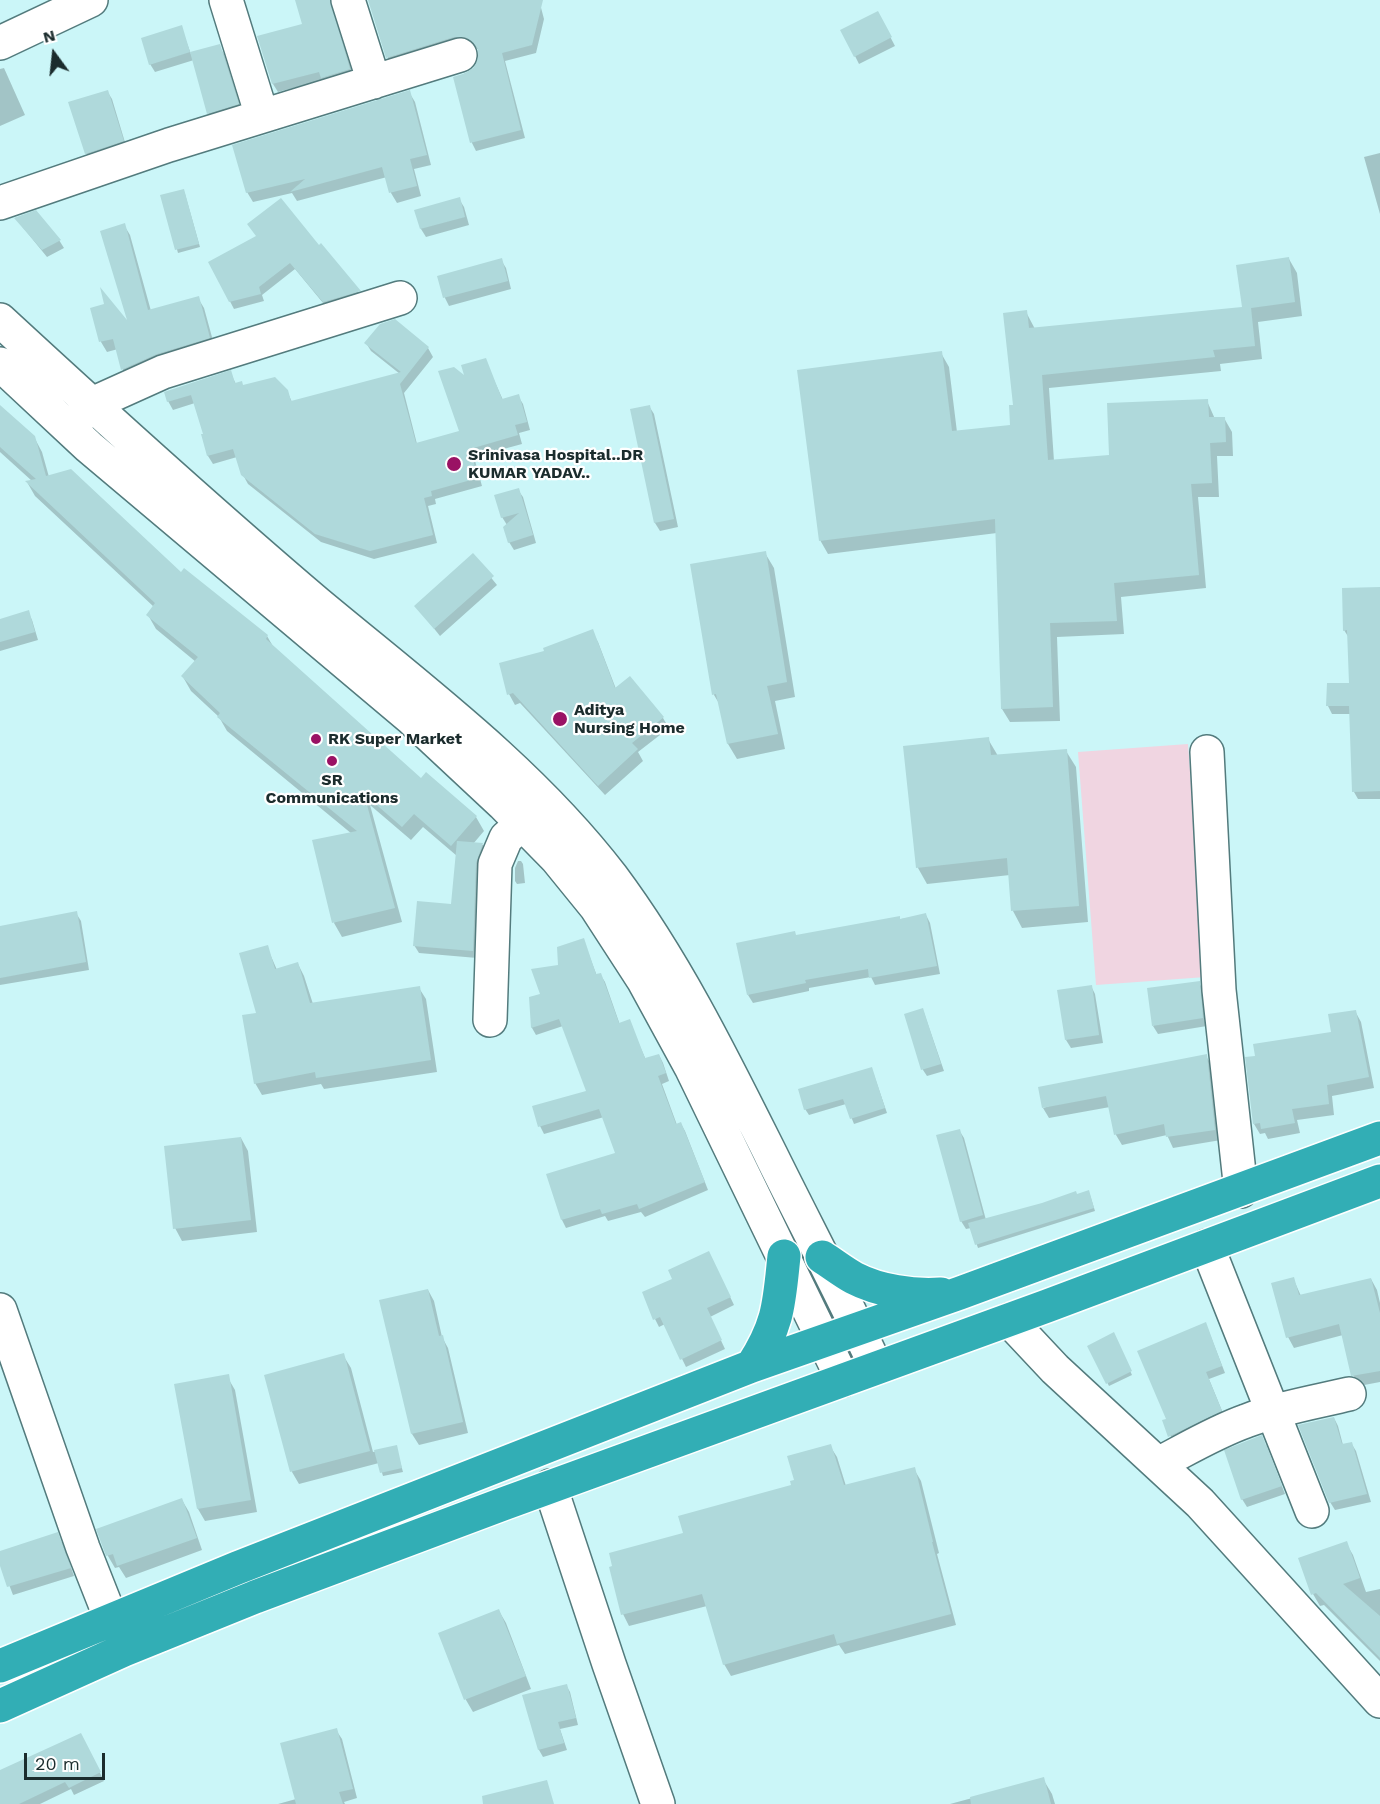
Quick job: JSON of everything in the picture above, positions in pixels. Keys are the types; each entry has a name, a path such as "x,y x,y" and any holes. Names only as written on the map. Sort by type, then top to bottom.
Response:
{"highway":[{"path":"0,1666 248,1563 752,1366 859,1330 1380,1138"},
{"path":"0,1706 124,1650 255,1597 550,1486 1009,1320 1380,1180"},
{"path":"752,1366 774,1324 779,1304 784,1256"},
{"path":"822,1257 855,1279 888,1290 922,1295 960,1293"},
{"path":"490,1469 503,1504"}],"street":[{"path":"0,43 92,0"},
{"path":"226,0 262,116"},
{"path":"348,0 374,82"},
{"path":"0,203 169,145 460,55"},
{"path":"69,428 92,404 163,372 400,298"},
{"path":"0,320 273,566 490,749 547,802 611,876 658,974 690,1067 843,1380"},
{"path":"0,364 69,428 412,718 522,823 658,974 741,1096 876,1367"},
{"path":"1208,752 1219,990 1240,1191"},
{"path":"490,1020 495,864 506,838 547,802"},
{"path":"1207,1246 1312,1511"},
{"path":"0,1310 83,1548 111,1619"},
{"path":"1009,1320 1055,1369 1200,1503 1380,1701"},
{"path":"1158,1464 1222,1430 1272,1412 1349,1394"},
{"path":"550,1486 658,1804"}],"shaded area":[{"path":"1188,744 1206,977 1096,985 1078,752"}],"building":[{"path":"295,0 330,0 350,69 321,78 319,72 272,84 257,36 302,24"},
{"path":"368,0 543,0 532,45 502,53 521,130 470,143 453,77 466,73 474,67 478,59 478,49 465,37 454,37 386,58"},
{"path":"878,11 892,37 854,57 840,30"},
{"path":"182,25 190,52 149,65 141,38"},
{"path":"220,44 239,104 207,114 190,52"},
{"path":"108,90 124,141 85,154 68,102"},
{"path":"410,90 427,155 410,159 417,186 389,193 382,167 290,192 305,179 246,193 232,145"},
{"path":"184,189 199,244 175,250 160,195"},
{"path":"460,197 465,217 420,229 414,210"},
{"path":"281,198 319,245 321,243 361,291 323,302 290,263 259,287 261,294 229,302 208,262 256,236 247,224"},
{"path":"36,210 61,240 42,250 14,218"},
{"path":"125,223 148,310 199,296 210,338 157,354 121,370 113,339 99,342 90,308 104,304 100,287 127,320 100,231"},
{"path":"1289,257 1295,302 1251,308 1255,346 1213,350 1215,357 1042,375 1048,460 1109,455 1107,403 1208,399 1209,417 1225,417 1226,442 1210,443 1212,483 1191,484 1199,575 1114,583 1117,621 1050,623 1053,707 1001,709 995,519 819,541 797,370 942,351 952,431 1010,425 1009,405 1013,405 1003,313 1027,310 1029,328 1242,307 1236,265"},
{"path":"502,258 508,281 443,298 437,276"},
{"path":"395,319 429,347 400,384 416,443 459,431 438,371 454,367 464,375 461,365 486,358 502,399 519,394 527,422 515,425 518,435 470,449 478,478 431,491 432,496 424,498 433,535 370,551 315,534 241,475 233,449 207,456 191,395 167,402 164,392 231,370 235,383 242,381 243,385 275,377 288,390 291,401 401,372 364,343 380,324"},
{"path":"0,405 35,436 46,476 71,469 181,572 184,568 268,635 266,639 421,778 426,772 477,816 451,846 414,814 402,827 364,794 395,908 332,923 312,840 357,831 217,717 220,713 181,676 198,657 146,615 155,603 25,481 36,479 0,447"},
{"path":"650,405 674,519 654,523 630,409"},
{"path":"519,488 533,535 508,543 503,527 519,513 501,518 494,495"},
{"path":"766,551 787,682 767,686 778,734 727,744 716,694 712,695 690,564"},
{"path":"473,553 494,576 434,629 414,606"},
{"path":"1380,587 1380,791 1352,792 1349,706 1326,706 1327,683 1349,683 1347,630 1343,631 1342,588"},
{"path":"29,610 35,632 0,642 0,619"},
{"path":"593,629 615,688 630,676 664,717 632,743 638,749 598,786 513,693 507,695 499,663 544,651 543,648"},
{"path":"989,737 991,755 1067,749 1079,906 1011,911 1007,858 916,868 903,746"},
{"path":"457,841 483,843 476,863 473,951 413,946 417,901 451,904"},
{"path":"77,911 86,962 0,978 0,926"},
{"path":"926,913 937,966 869,978 868,969 805,980 806,983 747,995 736,943 795,931 796,935"},
{"path":"584,938 596,974 601,973 619,1023 630,1019 645,1058 659,1054 666,1073 658,1076 676,1124 681,1122 705,1182 639,1209 637,1204 602,1214 600,1209 561,1220 546,1174 615,1153 599,1109 538,1127 532,1106 586,1091 559,1019 531,1028 529,997 540,994 531,969 558,965 557,947"},
{"path":"268,945 275,969 298,962 310,1003 420,986 431,1060 316,1078 315,1072 254,1084 242,1015 256,1013 239,953"},
{"path":"1200,981 1203,1018 1152,1026 1147,988"},
{"path":"1092,985 1099,1035 1065,1040 1057,990"},
{"path":"923,1008 941,1064 921,1070 904,1014"},
{"path":"1356,1010 1369,1077 1327,1085 1329,1104 1292,1109 1295,1123 1261,1129 1260,1123 1253,1124 1245,1057 1255,1056 1253,1044 1331,1032 1328,1014"},
{"path":"1207,1054 1215,1130 1166,1137 1164,1124 1114,1135 1106,1096 1042,1108 1038,1087"},
{"path":"872,1067 885,1108 850,1119 843,1099 804,1110 798,1089"},
{"path":"960,1129 983,1215 960,1222 936,1135"},
{"path":"241,1137 251,1220 173,1229 164,1146"},
{"path":"1089,1190 1094,1208 975,1245 968,1223 1042,1203 1076,1191 1077,1194"},
{"path":"709,1251 731,1297 707,1308 722,1340 680,1360 660,1317 653,1320 642,1292 672,1279 668,1270"},
{"path":"1294,1277 1299,1295 1371,1278 1380,1313 1380,1371 1351,1376 1339,1324 1286,1338 1271,1283"},
{"path":"428,1289 439,1336 443,1335 463,1422 411,1434 379,1300"},
{"path":"1206,1322 1222,1366 1206,1372 1222,1411 1168,1437 1162,1420 1166,1419 1137,1351"},
{"path":"1114,1332 1132,1371 1106,1384 1087,1346"},
{"path":"344,1353 370,1451 290,1472 264,1375"},
{"path":"229,1374 251,1500 197,1509 174,1384"},
{"path":"1334,1417 1342,1444 1352,1442 1367,1494 1329,1503 1298,1425"},
{"path":"1262,1435 1282,1486 1241,1500 1224,1450"},
{"path":"831,1444 844,1485 915,1467 951,1614 837,1644 834,1634 723,1665 702,1594 621,1615 609,1567 612,1566 609,1553 683,1533 678,1516 791,1485 790,1481 794,1480 787,1456"},
{"path":"397,1445 402,1468 380,1473 374,1450"},
{"path":"182,1498 197,1538 117,1566 113,1554 106,1556 96,1529"},
{"path":"58,1532 71,1568 7,1587 0,1566 0,1551"},
{"path":"1347,1541 1360,1578 1343,1584 1380,1616 1380,1658 1316,1593 1311,1595 1298,1558"},
{"path":"499,1609 526,1676 464,1700 438,1633"},
{"path":"567,1684 576,1718 558,1722 564,1743 538,1750 522,1695"},
{"path":"337,1728 353,1789 339,1792 343,1804 296,1804 280,1743"},
{"path":"81,1733 101,1772 69,1788 65,1782 19,1804 0,1804 0,1770"},
{"path":"1044,1777 1051,1804 971,1804 970,1797"},
{"path":"547,1780 554,1804 483,1804 482,1796"}],"place":[{"name":"Srinivasa Hospital..DR KUMAR YADAV..","path":"454,464"},
{"name":"Aditya Nursing Home","path":"560,719"},
{"name":"RK Super Market","path":"316,739"},
{"name":"SR Communications","path":"332,761"}]}
